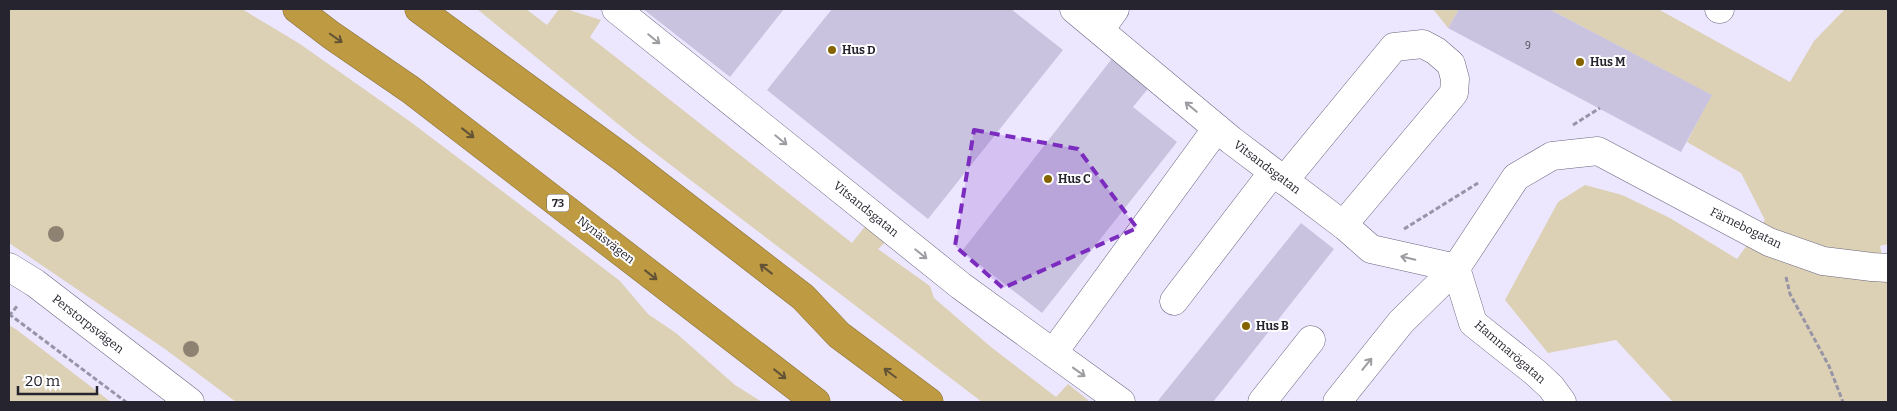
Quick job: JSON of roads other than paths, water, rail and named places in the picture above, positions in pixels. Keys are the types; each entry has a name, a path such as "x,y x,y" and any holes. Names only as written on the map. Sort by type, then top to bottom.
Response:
{"highway":[{"name":"Nynäsvägen","path":"297,9 331,35 411,90 816,402"},
{"path":"419,9 623,158 803,297 839,335 929,402"},
{"path":"444,9 561,99 623,158"}],"street":[{"name":"Vitsandsgatan","path":"616,9 961,286 1121,402"},
{"name":"Vitsandsgatan","path":"1074,9 1107,19 1217,128 1346,227 1371,249 1456,268"},
{"path":"1174,301 1280,177 1292,170 1394,47 1423,44 1436,51 1451,64 1455,79 1454,93 1349,218 1346,227"},
{"path":"1054,353 1217,128"},
{"name":"Färnebogatan","path":"1456,268 1516,177 1552,156 1598,151 1769,242 1823,261 1888,268"},
{"name":"Perstorpsvägen","path":"9,267 35,283 190,402"},
{"path":"1337,402 1401,322 1456,268"},
{"name":"Hammarögatan","path":"1456,268 1473,323 1536,373 1562,402"},
{"path":"1262,402 1310,340"}],"place":[{"name":"Hus D","path":"832,50"},
{"name":"Hus M","path":"1580,62"},
{"name":"Hus C","path":"1048,179"},
{"name":"Hus B","path":"1246,326"}]}
